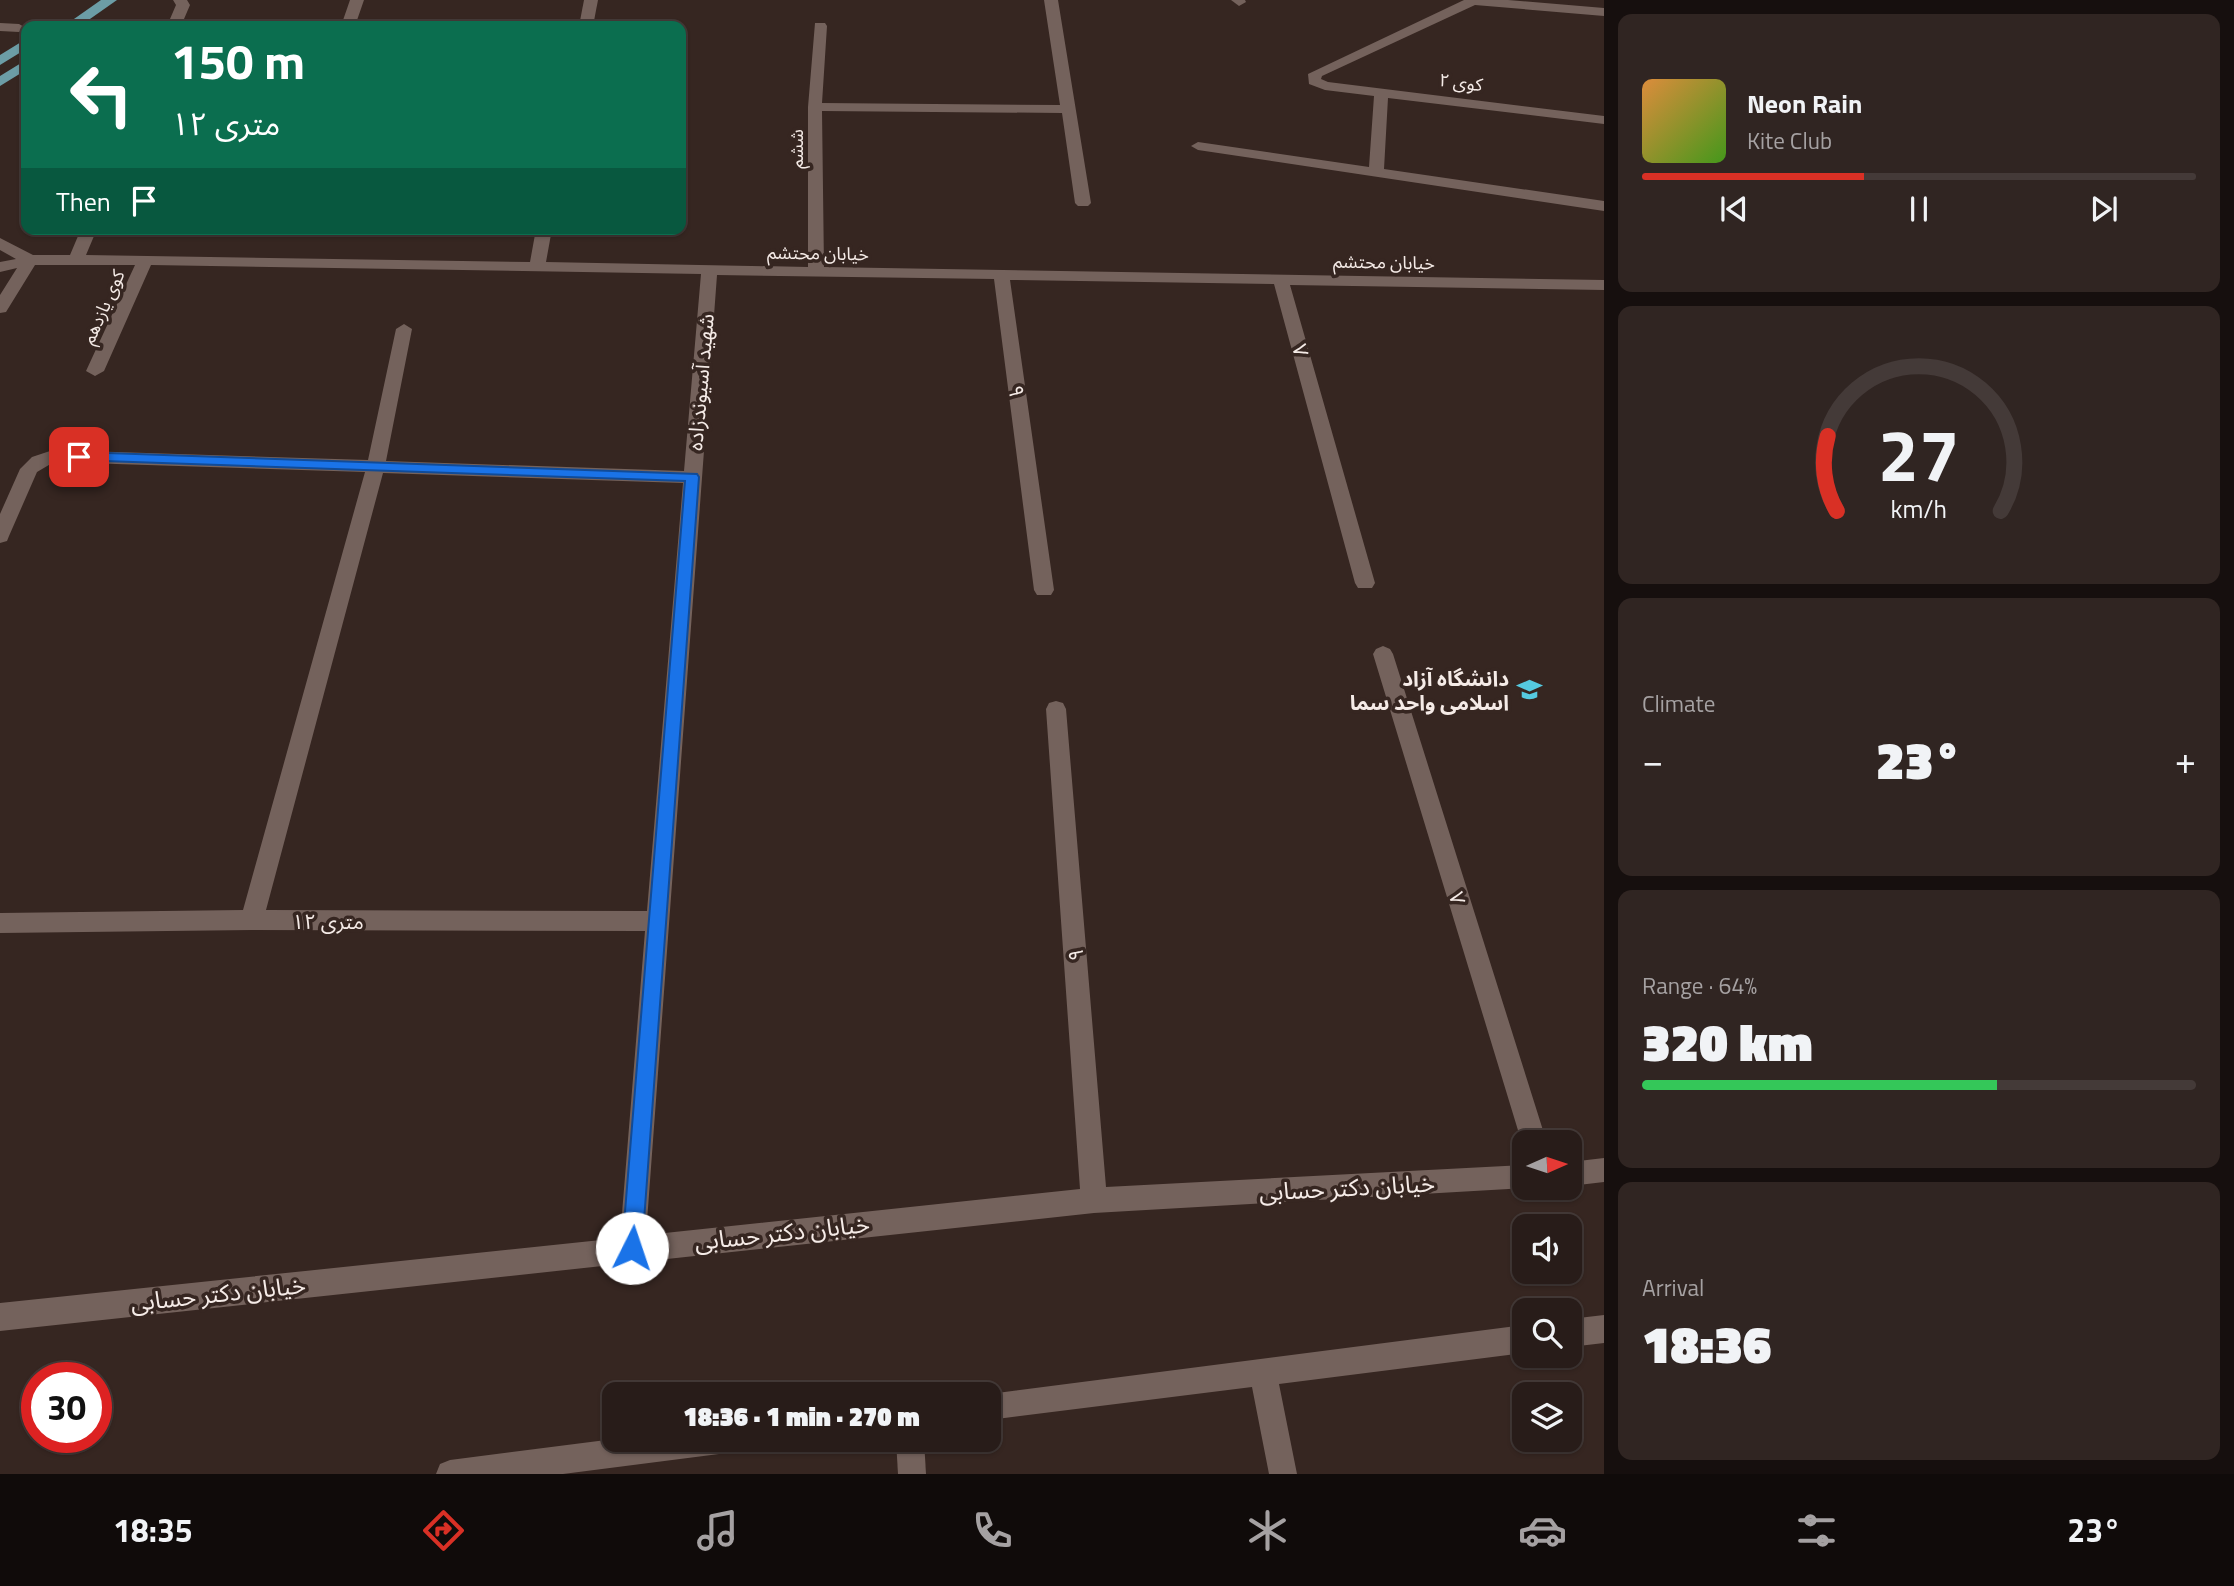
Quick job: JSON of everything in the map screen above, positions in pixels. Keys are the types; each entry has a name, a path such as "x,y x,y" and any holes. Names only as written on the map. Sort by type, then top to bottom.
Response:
{"main road":[{"path":"78,21 110,0"},
{"path":"0,61 21,46"},
{"path":"0,82 21,67"}],"street":[{"path":"176,21 183,5 180,0"},
{"path":"350,21 357,0"},
{"path":"587,21 591,0"},
{"path":"1051,0 1083,203"},
{"path":"1473,1 1604,12"},
{"name":"کوی ۲","path":"1473,1 1315,74 1314,80 1325,86 1604,120"},
{"name":"ششم","path":"816,272 815,107 820,26"},
{"path":"0,27 19,27"},
{"path":"1376,174 1381,91"},
{"path":"815,107 1066,108"},
{"path":"1198,146 1604,206"},
{"path":"76,260 86,235"},
{"path":"537,267 543,235"},
{"name":"خیابان محتشم","path":"0,243 30,260"},
{"path":"0,308 30,260"},
{"name":"خیابان محتشم","path":"0,267 30,260 145,260 1604,285"},
{"name":"کوی یازدهم","path":"95,371 145,260"},
{"name":"شهید آسیوندزاده","path":"632,1248 709,270"},
{"name":"۹","path":"1001,275 1044,590"},
{"name":"۷","path":"1281,280 1365,583"},
{"path":"253,920 375,468 404,329"},
{"path":"0,536 29,470 38,461 52,456 692,477"},
{"name":"۷","path":"1382,654 1530,1130"},
{"name":"۹","path":"1056,709 1094,1200"},
{"name":"۱۲ متری","path":"0,923 253,920 656,922"},
{"path":"1582,1173 1604,1170"},
{"name":"خیابان دکتر حسابی","path":"0,1317 1094,1200 1512,1178"},
{"path":"1582,1332 1604,1329"},
{"path":"1001,1405 1512,1341"},
{"path":"1264,1372 1283,1474"},
{"path":"450,1474 624,1452"},
{"path":"911,1452 912,1474"}],"place":[{"name":"دانشگاه آزاد اسلامی واحد سما","path":"1529,690"}],"route":[{"path":"79,457 692,477 632,1248"}]}
